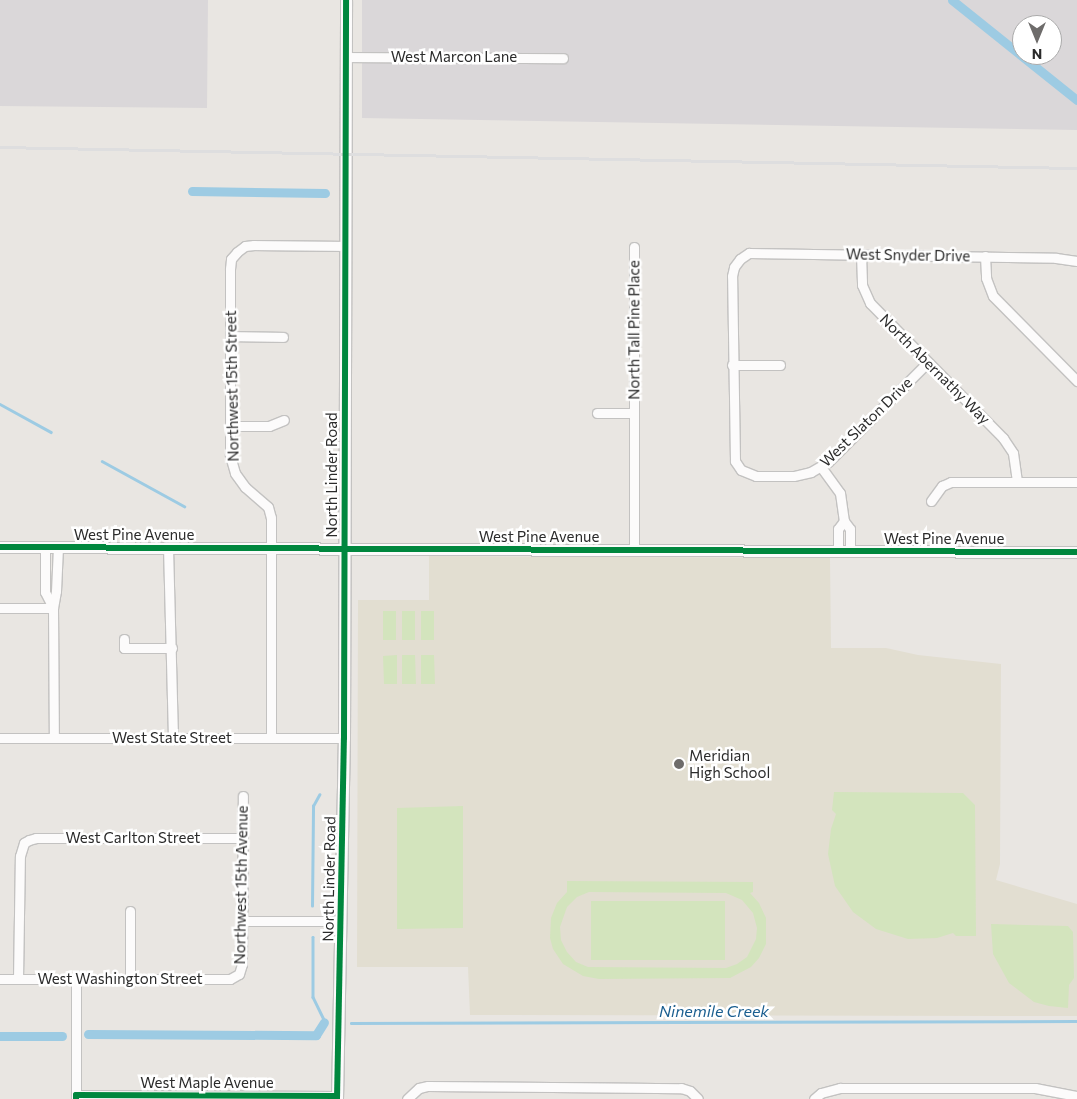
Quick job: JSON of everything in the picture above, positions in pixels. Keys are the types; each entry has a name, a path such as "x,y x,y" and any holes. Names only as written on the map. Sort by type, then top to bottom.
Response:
{"main road":[{"name":"North Linder Road","path":"337,1098 344,738 346,0"},
{"name":"West Pine Avenue","path":"0,547 1077,552"}],"street":[{"name":"West Marcon Lane","path":"346,57 563,58"},
{"name":"Northwest 15th Street","path":"271,738 272,505 245,487 235,473 230,456 230,268 237,252 245,246 254,244 345,246"},
{"name":"North Tall Pine Place","path":"634,246 634,551"},
{"name":"West Snyder Drive","path":"732,365 732,276 734,267 740,259 749,253 985,256 1056,258 1077,262"},
{"name":"North Abernathy Way","path":"861,254 862,285 870,303 1009,445 1016,462 1017,481"},
{"path":"985,256 986,278 993,296 1077,381"},
{"path":"230,336 283,337"},
{"name":"West Slaton Drive","path":"732,365 734,453 741,470 756,476 793,476 821,468 928,362"},
{"path":"732,365 780,365"},
{"name":"North Tall Pine Place","path":"597,412 634,413"},
{"path":"230,426 269,426 284,420"},
{"path":"821,468 840,493 844,522 850,529 850,551"},
{"path":"931,501 942,486 951,482 1077,482"},
{"path":"838,551 838,529 844,522"},
{"path":"45,547 45,592 53,608"},
{"path":"54,737 53,608 56,591 58,547"},
{"path":"168,548 173,738"},
{"path":"0,608 53,608"},
{"path":"124,639 124,648 172,648"},
{"name":"West State Street","path":"0,738 344,738"},
{"name":"Northwest 15th Avenue","path":"239,974 242,964 243,796"},
{"name":"West Carlton Street","path":"18,979 20,856 24,843 36,838 243,838"},
{"path":"130,910 130,979"},
{"path":"242,921 340,921"},
{"name":"West Washington Street","path":"0,979 230,979 239,974"},
{"path":"76,979 76,1097"},
{"path":"409,1096 419,1088 428,1086 681,1088 690,1091 698,1098"},
{"path":"814,1099 830,1089 840,1088 1035,1088 1077,1096"},
{"name":"West Maple Avenue","path":"76,1097 337,1098"}],"shaded area":[{"path":"0,0 208,0 207,108 0,106"},
{"path":"362,0 1077,0 1077,130 362,118"},
{"name":"Meridian High School","path":"429,556 830,558 831,648 886,648 918,655 1001,664 1000,864 996,880 1077,904 1077,1016 470,1015 468,967 357,967 358,600 429,600"}],"green space":[{"path":"383,611 396,611 396,640 383,640"},
{"path":"402,611 415,611 415,640 402,640"},
{"path":"421,611 434,611 434,640 421,640"},
{"path":"397,655 397,684 384,684 383,656"},
{"path":"402,655 415,655 416,684 402,684"},
{"path":"421,655 434,655 435,684 421,684"},
{"path":"834,792 963,793 975,805 976,936 956,936 953,933 937,938 908,939 876,929 853,912 835,886 828,854 831,829 836,814 832,810"},
{"path":"463,806 463,928 397,929 397,808"},
{"path":"567,881 753,882 753,892 750,893 759,903 766,918 766,944 759,958 751,967 730,978 599,979 583,976 563,964 553,949 550,938 551,918 557,903 567,892","holes":["589,892 726,893 742,900 753,913 757,928 756,939 747,957 737,964 726,968 588,967 576,962 567,952 561,940 560,927 567,907 577,897"]},
{"path":"591,901 725,901 725,960 591,960"},
{"path":"991,924 1068,926 1073,932 1074,978 1069,985 1068,1008 1034,1002 1009,983 993,954"}],"waterway":[{"path":"952,0 1077,100"},
{"path":"192,191 325,193"},
{"name":"Ninemile Creek","path":"0,404 51,432"},
{"name":"Ninemile Creek","path":"102,461 184,506"},
{"name":"Ninemile Creek","path":"312,906 313,806 319,795"},
{"name":"Ninemile Creek","path":"313,937 313,997 325,1022"},
{"name":"Ninemile Creek","path":"351,1023 1077,1021"},
{"path":"88,1034 316,1035 324,1022"},
{"path":"0,1036 62,1036"}],"railway":[{"path":"0,147 1077,168"}],"cycle path":[{"path":"337,1099 344,738 346,0"},
{"path":"0,547 1077,552"},
{"path":"76,1099 76,1095 337,1096"}],"place":[{"name":"Meridian High School","path":"679,764"}]}
